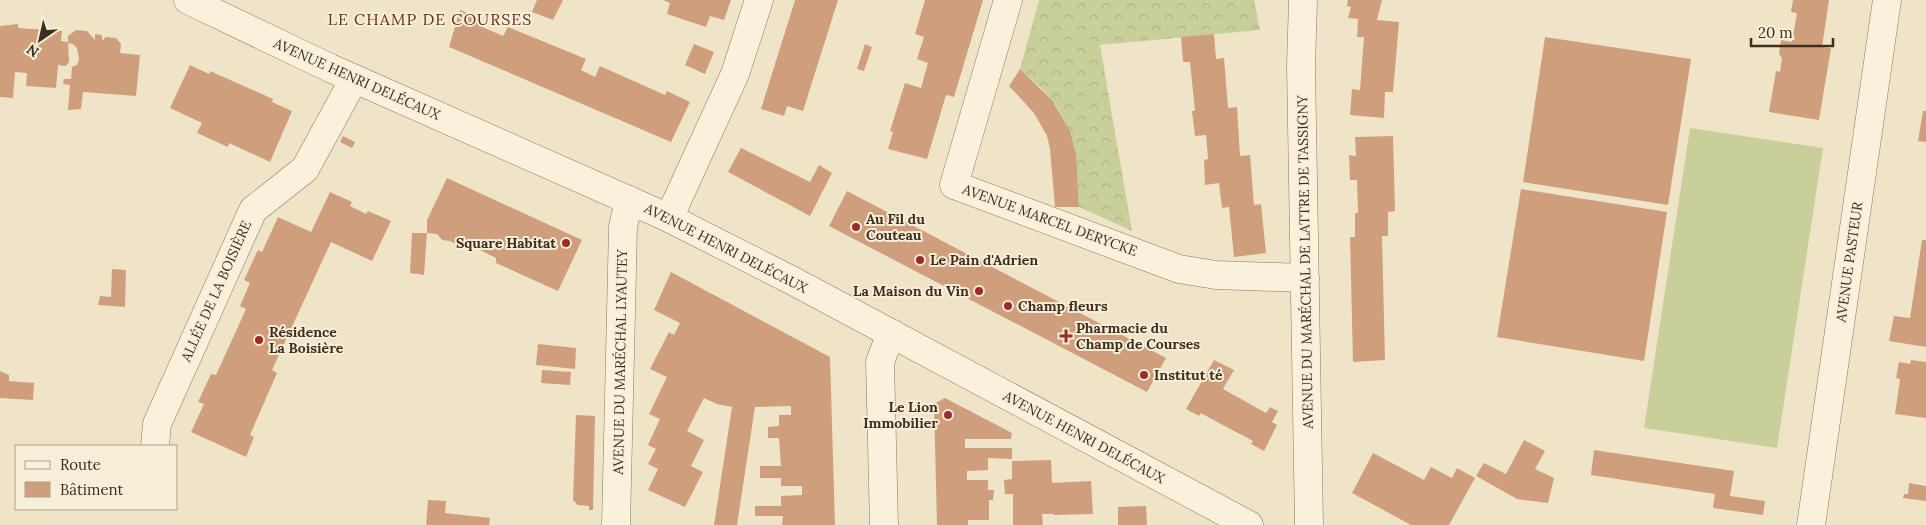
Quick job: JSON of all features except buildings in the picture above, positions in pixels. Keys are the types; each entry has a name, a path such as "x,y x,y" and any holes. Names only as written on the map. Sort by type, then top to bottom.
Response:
{"street":[{"name":"AVENUE HENRI DELÉCAUX","path":"188,0 352,78 669,218 891,333 1249,525"},
{"path":"669,218 735,74 759,0"},
{"name":"AVENUE MARCEL DERYCKE","path":"1008,0 954,185 1179,269 1216,275 1305,278"},
{"name":"AVENUE DU MARÉCHAL DE LATTRE DE TASSIGNY","path":"1303,0 1301,66 1309,525"},
{"name":"AVENUE PASTEUR","path":"1811,525 1886,0"},
{"name":"ALLÉE DE LA BOISIÈRE","path":"155,445 157,424 253,210 305,169 347,92 352,78"},
{"name":"AVENUE DU MARÉCHAL LYAUTEY","path":"616,525 623,227 629,200"},
{"path":"884,525 880,362 891,333"}],"green space":[{"path":"1039,0 1254,0 1260,30 1100,45 1132,231 1079,207 1074,150 1066,124 1048,95 1020,69"},
{"path":"1690,128 1823,148 1777,448 1644,428"}],"place":[{"name":"Au Fil du Couteau","path":"856,227"},
{"name":"Square Habitat","path":"566,243"},
{"name":"Le Pain d'Adrien","path":"920,260"},
{"name":"La Maison du Vin","path":"979,291"},
{"name":"Champ fleurs","path":"1008,306"},
{"name":"Pharmacie du Champ de Courses","path":"1066,336"},
{"name":"Résidence La Boisière","path":"259,340"},
{"name":"Institut té","path":"1144,375"},
{"name":"Le Lion Immobilier","path":"948,415"}],"district":[{"name":"LE CHAMP DE COURSES","path":"430,19"}]}
